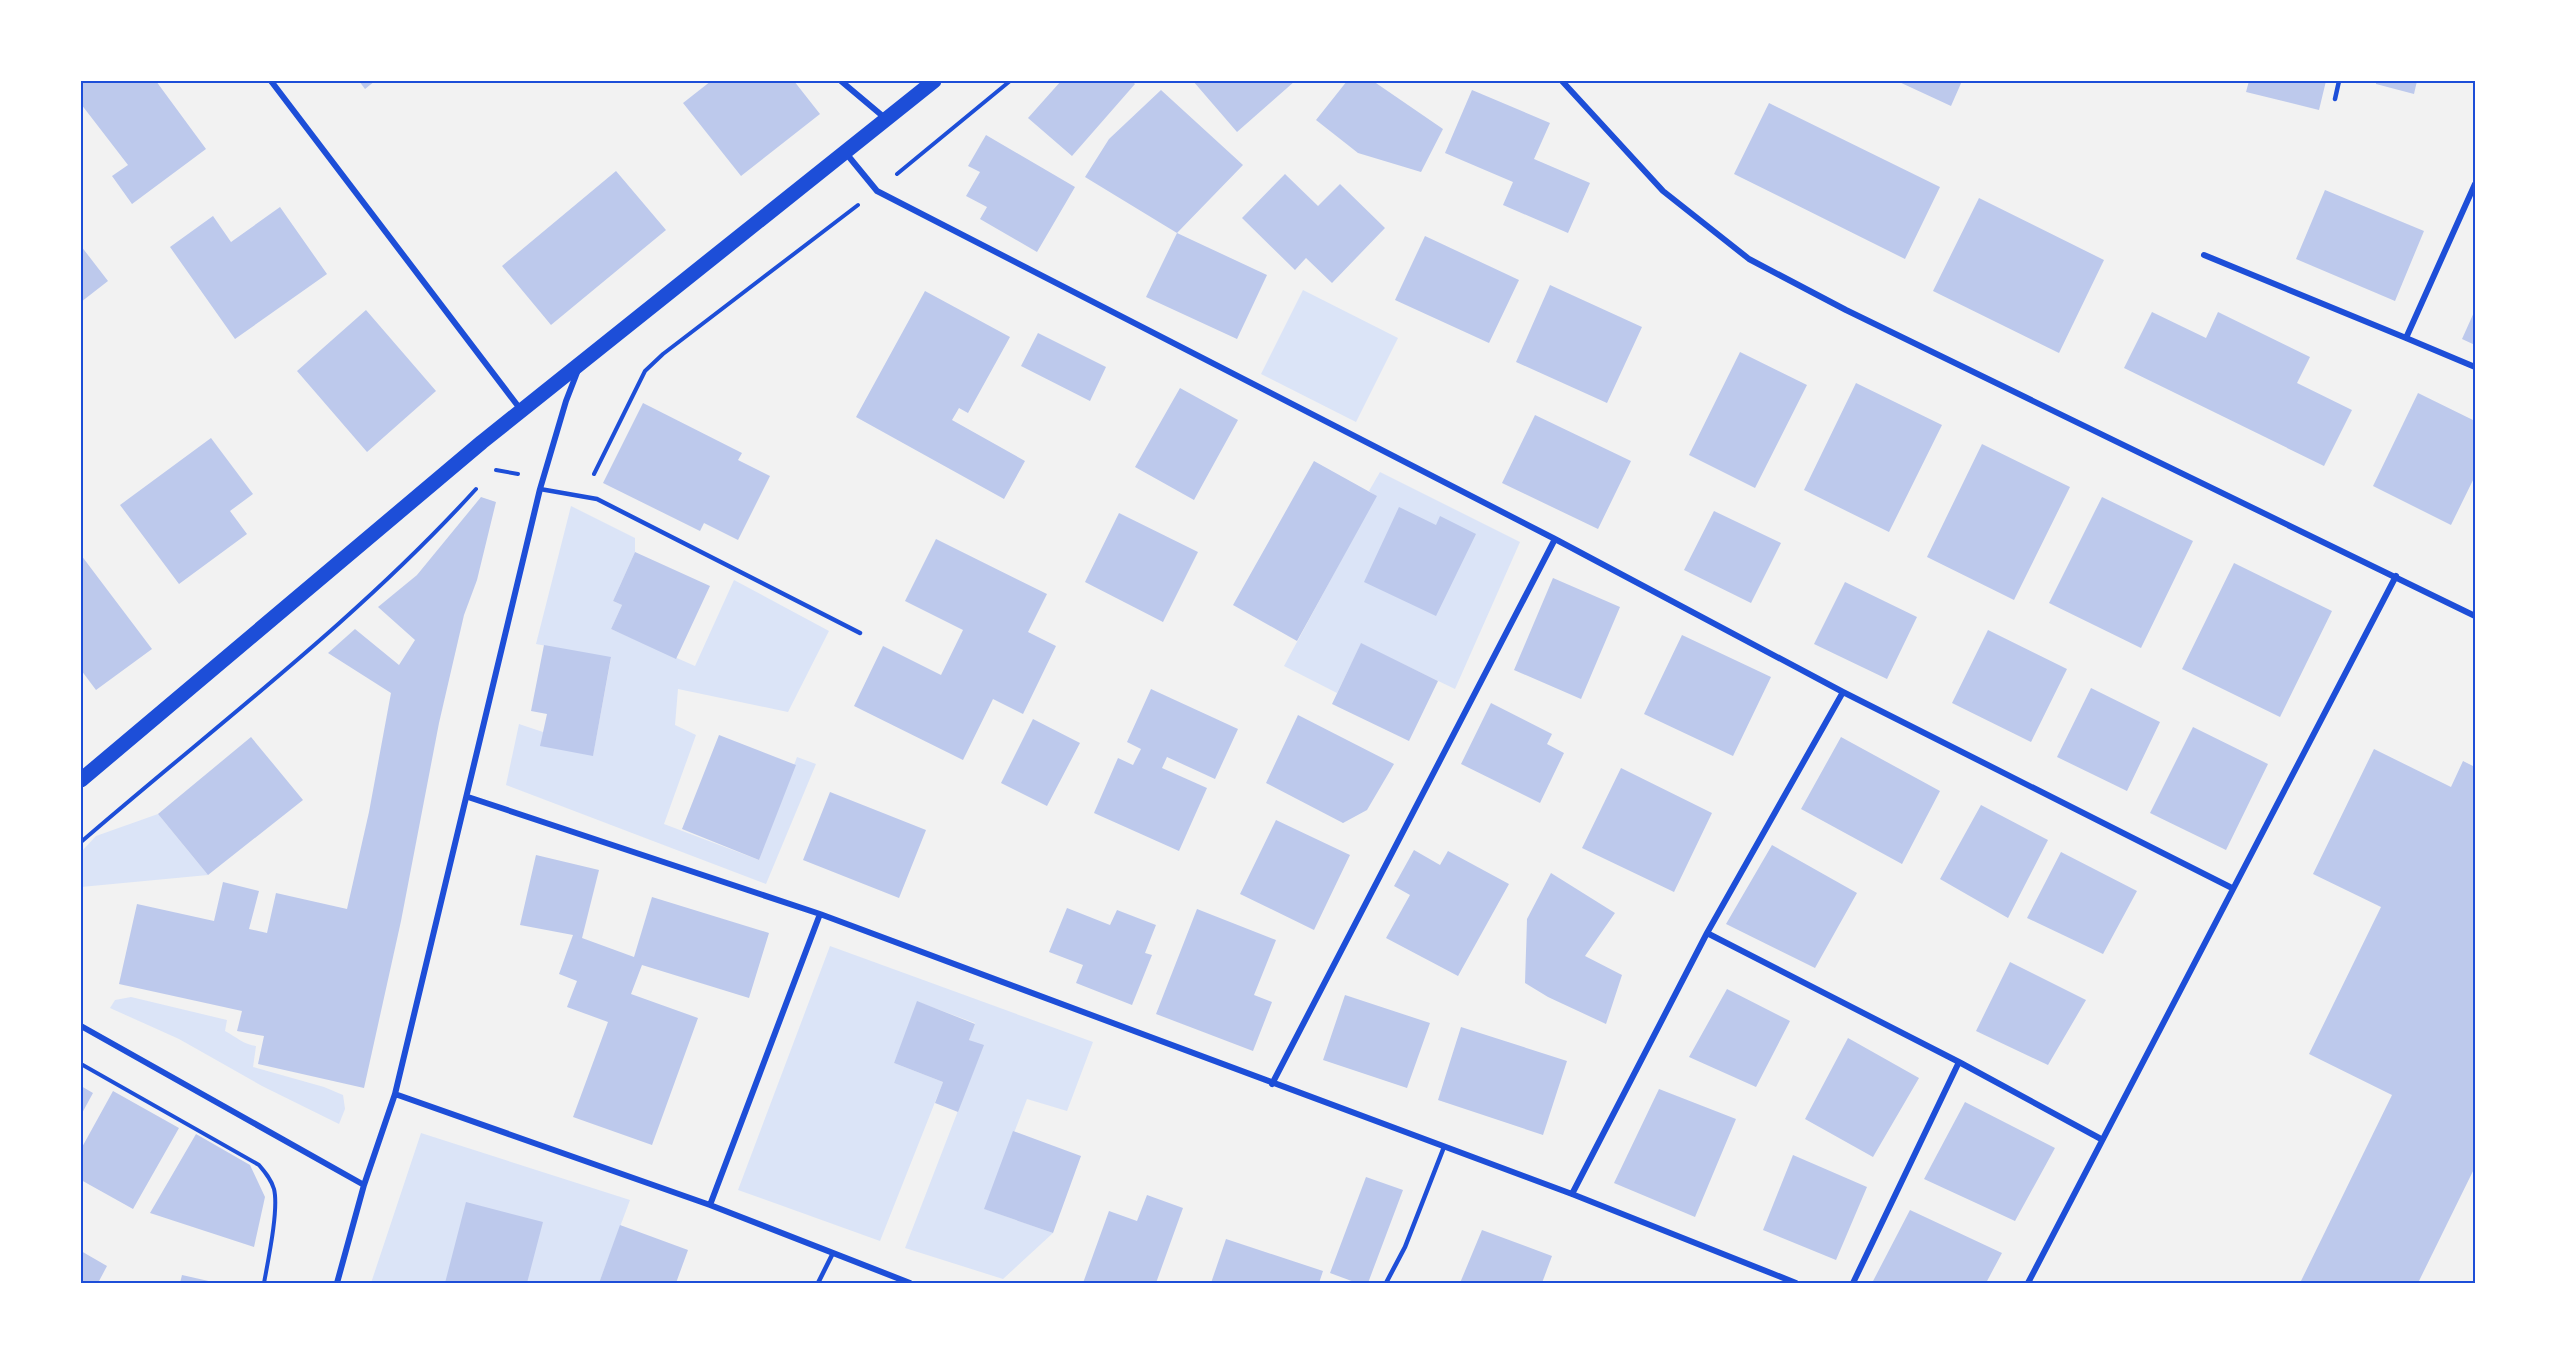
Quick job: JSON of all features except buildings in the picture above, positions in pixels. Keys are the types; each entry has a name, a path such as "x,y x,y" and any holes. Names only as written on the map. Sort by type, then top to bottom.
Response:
{"main road":[{"path":"81,780 246,639 522,410 934,81"}],"street":[{"path":"271,81 522,410"},
{"path":"841,81 886,119"},
{"path":"1562,81 1663,191 1749,259 1846,310 2475,616"},
{"path":"845,152 877,191 1555,539 1843,692 2232,888"},
{"path":"2406,338 2475,184"},
{"path":"2205,255 2475,367"},
{"path":"337,1283 364,1185 395,1094 540,489 566,401 582,361"},
{"path":"1272,1084 1555,539"},
{"path":"2028,1283 2396,576"},
{"path":"1572,1194 1707,933 1843,692"},
{"path":"468,797 820,914 1572,1194 1796,1283"},
{"path":"710,1205 820,914"},
{"path":"1707,933 1959,1062 2102,1139"},
{"path":"81,1026 364,1185"},
{"path":"1853,1283 1959,1062"},
{"path":"395,1094 710,1205 910,1283"}],"lane":[{"path":"2335,99 2339,81"},
{"path":"540,489 597,499 860,633"},
{"path":"1386,1283 1405,1247 1444,1147"},
{"path":"818,1283 833,1253"}],"path":[{"path":"81,1064 259,1165 268,1174 274,1190 272,1238 264,1283"}],"shaded area":[{"path":"1303,290 1398,338 1356,422 1261,374"},
{"path":"1380,472 1520,542 1455,689 1361,644 1337,693 1284,666 1376,496 1369,491"},
{"path":"571,506 635,538 635,552 613,601 622,605 611,629 695,666 734,580 829,631 788,712 678,689 675,725 696,735 664,824 759,860 797,757 816,764 766,884 506,785 519,724 543,732 593,755 611,658 536,644"},
{"path":"158,814 208,875 81,887 81,852 96,836"},
{"path":"830,946 1093,1042 1067,1111 1027,1099 985,1209 1053,1233 1003,1279 905,1248 983,1046 969,1040 975,1023 918,1002 894,1063 943,1082 880,1241 738,1190"},
{"path":"131,997 227,1020 225,1031 256,1046 253,1067 324,1087 343,1095 345,1109 339,1124 262,1086 179,1039 110,1008 115,1000"},
{"path":"421,1133 630,1200 599,1283 371,1283"}]}
